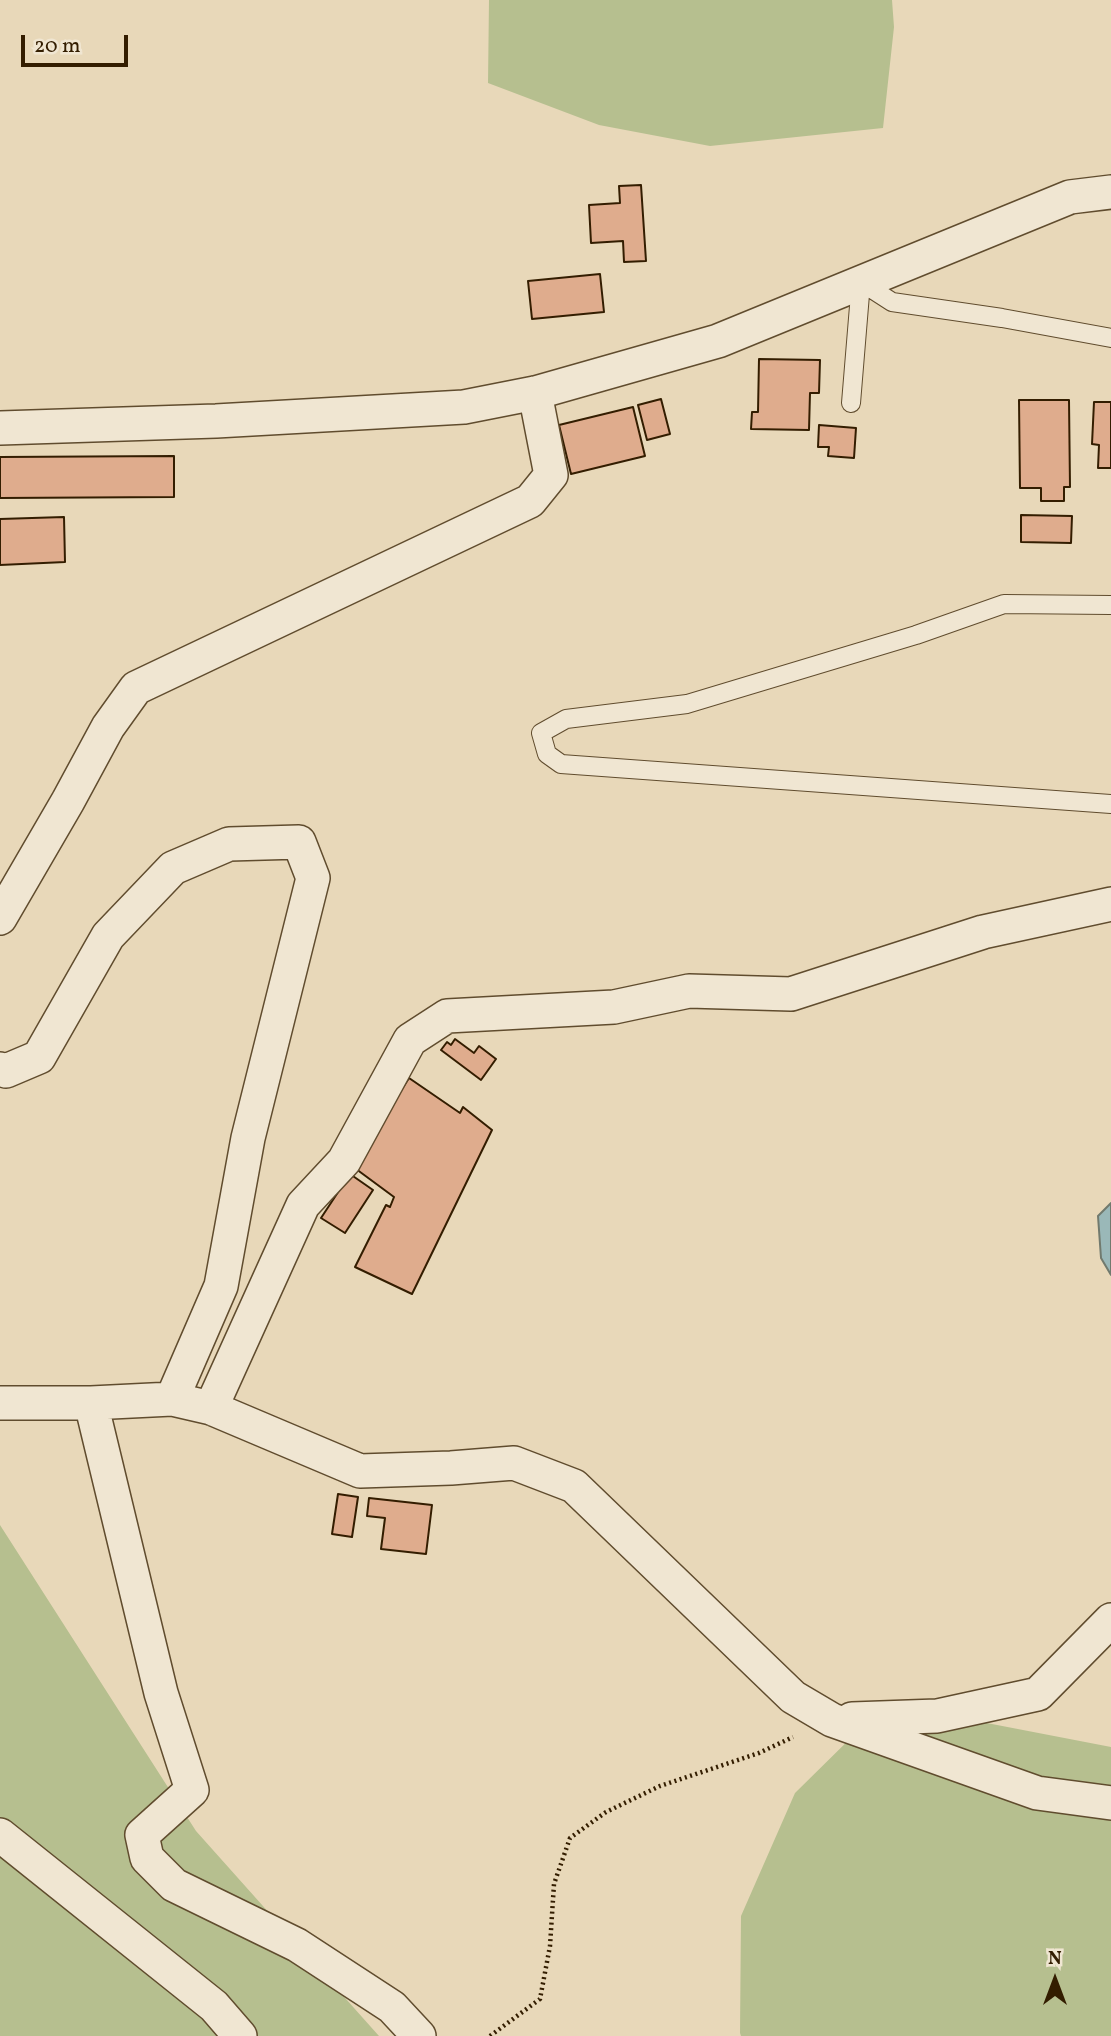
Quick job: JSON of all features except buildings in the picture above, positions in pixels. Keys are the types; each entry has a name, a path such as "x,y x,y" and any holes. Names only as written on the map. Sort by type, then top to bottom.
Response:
{"street":[{"path":"0,428 216,421 464,407 535,393 718,341 1070,197 1111,192"},
{"path":"0,918 108,727 136,688 530,501 551,475 535,393"},
{"path":"0,1069 6,1071 39,1057 108,936 173,868 229,844 299,842 313,878 248,1138 221,1286 172,1399"},
{"path":"211,1408 303,1205 344,1161 410,1040 447,1016 614,1007 690,991 791,994 983,932 1111,904"},
{"path":"0,1403 91,1403 172,1399 211,1408 360,1471 451,1468 514,1462 573,1486 793,1697 832,1720 1037,1793 1111,1803"},
{"path":"91,1403 161,1693 192,1790 142,1835 147,1858 174,1885 298,1945 392,2007 419,2036"},
{"path":"832,1720 937,1716 1038,1695 1111,1620"},
{"path":"0,1835 214,2006 240,2036"}],"lane":[{"path":"851,403 861,282 892,302 1111,338"},
{"path":"1111,605 1004,604 916,635 687,704 566,719 541,733 547,754 561,764 1111,804"}],"path":[{"path":"490,2036 540,1999 550,1946 554,1884 570,1838 606,1812 660,1786 759,1753 832,1720"}],"green space":[{"path":"489,0 892,0 894,27 883,128 710,146 599,125 488,83"},
{"path":"0,1525 196,1831 379,2036 0,2036"},
{"path":"966,1719 1111,1747 1111,2036 741,2036 741,1916 795,1793 865,1724"}],"water":[{"path":"1111,1203 1111,1275 1101,1258 1098,1216"}]}
